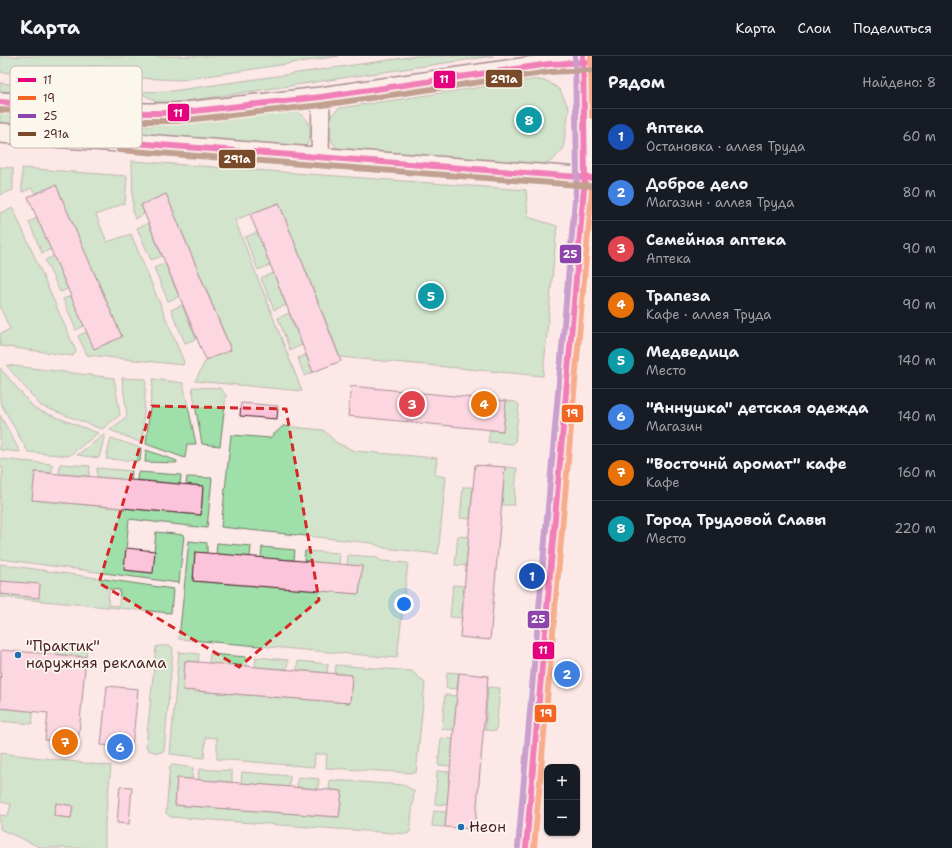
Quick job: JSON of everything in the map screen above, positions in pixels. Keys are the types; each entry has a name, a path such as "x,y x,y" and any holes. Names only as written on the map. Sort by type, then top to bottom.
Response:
{"main road":[{"path":"142,113 176,113 321,97 586,60 588,178"},
{"path":"0,102 10,103"},
{"path":"0,133 10,134"},
{"path":"142,144 588,178"},
{"path":"588,178 592,151"}],"street":[{"path":"320,158 321,97"},
{"path":"526,848 588,178"}],"highlighted area":[{"path":"152,406 286,409 319,600 239,667 99,583"}],"green space":[{"path":"0,56 339,56 181,80 142,78 142,66 10,66 10,73 0,72"},
{"path":"417,56 493,56 179,102 157,102 142,94 142,92 172,91"},
{"path":"535,79 549,82 560,90 569,109 563,149 553,160 542,164 469,164 344,155 335,146 330,137 331,115 340,108"},
{"path":"0,83 10,84 10,92 0,91"},
{"path":"294,111 305,117 308,122 310,128 309,139 303,150 142,137 142,126 222,120"},
{"path":"0,114 10,115 10,127 0,126"},
{"path":"132,161 526,190 528,217 557,226 543,376 340,357 279,203 235,220 302,391 195,381 206,360 231,349 166,194 141,205 144,214 135,219 133,213"},
{"path":"0,167 13,168 13,190 0,195"},
{"path":"22,168 127,176 125,203 96,215 107,242 131,234 184,362 183,365 87,355 78,336 87,332 122,337 56,185 35,194 32,188 22,192"},
{"path":"13,208 76,351 73,356 0,346 0,334 10,329 0,307 0,213"},
{"path":"37,218 51,249 42,253 29,222"},
{"path":"148,223 162,256 151,260 137,228"},
{"path":"258,232 270,265 258,270 245,237"},
{"path":"54,256 68,289 60,292 45,260"},
{"path":"165,263 179,297 168,301 154,268"},
{"path":"274,273 286,305 274,310 261,278"},
{"path":"71,296 84,326 76,330 63,299"},
{"path":"182,305 196,339 185,343 171,310"},
{"path":"289,313 302,345 290,350 278,318"},
{"path":"306,355 313,372 304,376 298,358"},
{"path":"6,365 114,378 120,415 102,429 41,406"},
{"path":"0,368 35,409 98,433 69,456 28,452 0,402"},
{"path":"122,378 146,379 142,443 110,430 127,416"},
{"path":"153,379 183,383 196,444 187,444 185,458 146,444"},
{"path":"192,387 220,388 226,395 220,446 202,444"},
{"path":"506,401 516,402 519,405 515,442 512,444 488,442 490,430 503,431"},
{"path":"0,415 20,452 0,450"},
{"path":"283,426 323,430 337,443 355,451 437,458 435,475 446,477 438,554 384,548 372,543 221,527 231,435 270,438"},
{"path":"105,434 99,458 77,455"},
{"path":"111,438 141,448 140,461 106,459"},
{"path":"146,450 177,461 177,462 145,462"},
{"path":"0,459 52,464 52,473 35,472 33,500 201,515 203,486 186,484 187,477 212,478 207,528 129,519 124,570 152,573 156,532 184,535 179,583 0,559 0,499 3,468 0,467"},
{"path":"60,464 90,466 89,476 59,474"},
{"path":"505,467 517,468 514,505 502,505"},
{"path":"97,468 132,471 131,480 97,477"},
{"path":"138,472 181,475 180,484 137,480"},
{"path":"463,487 473,487 470,519 460,518"},
{"path":"458,536 469,537 466,566 455,565"},
{"path":"189,541 207,543 207,553 195,553 193,581 359,594 362,566 347,565 348,555 376,557 381,561 408,563 397,658 179,639"},
{"path":"217,543 251,546 250,557 216,554"},
{"path":"262,547 295,550 294,560 261,558"},
{"path":"305,551 340,553 339,564 304,561"},
{"path":"0,564 173,589 171,613 0,597 0,594 10,594 11,582 0,581","holes":["109,589 120,590 119,606 108,605"]},
{"path":"453,585 464,586 462,618 450,617"},
{"path":"171,646 173,649 164,751 158,753 148,750 146,745 156,647"},
{"path":"55,647 87,650 86,657 55,654"},
{"path":"179,652 199,654 198,662 185,661 183,690 350,703 352,675 335,673 336,665 412,671 425,683 416,773 326,768 327,754 315,754 314,767 217,759 217,738 206,737 204,758 170,754"},
{"path":"210,654 247,657 246,666 209,663"},
{"path":"256,657 288,660 287,669 255,667"},
{"path":"298,661 328,664 327,673 297,670"},
{"path":"447,672 459,673 457,689 446,688"},
{"path":"30,686 34,706 32,724 0,721 0,708 27,711"},
{"path":"488,687 500,688 496,731 485,730"},
{"path":"445,695 457,696 454,730 442,729"},
{"path":"441,738 453,739 451,766 438,765"},
{"path":"0,753 111,766 105,823 105,848 42,848 0,829 0,815 8,816 11,804 0,802","holes":["56,803 73,806 71,818 54,816"]},
{"path":"173,765 193,768 192,779 177,778 175,805 339,817 342,791 329,789 330,780 404,785 414,791 410,832 407,834 170,817 166,813 170,766"},
{"path":"199,769 232,771 232,782 198,780"},
{"path":"437,771 450,772 447,805 435,804"},
{"path":"242,772 290,776 289,787 241,783"},
{"path":"298,777 319,779 318,789 297,787"},
{"path":"434,811 447,812 445,827 432,826"}],"building":[{"path":"56,185 122,337 94,349 28,197"},
{"path":"166,194 231,350 206,360 141,205"},
{"path":"279,203 341,361 313,372 250,214"},
{"path":"351,386 506,401 503,431 348,416"},
{"path":"241,403 278,406 277,419 240,416"},
{"path":"475,465 505,467 490,640 460,637"},
{"path":"35,472 203,486 201,515 32,500"},
{"path":"126,548 155,551 153,573 124,570"},
{"path":"195,552 362,566 359,594 193,581"},
{"path":"0,581 40,584 39,598 0,594"},
{"path":"1,650 86,657 78,743 45,740 48,713 0,708"},
{"path":"185,661 352,675 350,703 183,690"},
{"path":"459,673 488,676 475,829 445,827"},
{"path":"107,686 138,689 132,748 101,745"},
{"path":"177,778 342,791 339,817 175,805"},
{"path":"120,786 132,787 129,824 117,823"},
{"path":"56,803 73,806 71,818 54,816"}],"transit line":[{"name":"25","path":"518,847 577,177 575,56"},
{"name":"11","path":"526,848 585,177 583,56"},
{"name":"19","path":"591,56 592,116"},
{"name":"11","path":"142,113 176,113 321,97 549,64 592,62"},
{"name":"291а","path":"142,121 177,121 322,105 550,72 592,70"},
{"name":"11","path":"0,102 10,103"},
{"name":"291а","path":"0,110 10,111"},
{"name":"11","path":"142,144 592,178"},
{"name":"291а","path":"119,150 591,186"},
{"name":"19","path":"534,848 592,189"}],"place":[{"name":"Город Трудовой Славы","path":"529,120"},
{"name":"Медведица","path":"431,296"},
{"name":"Семейная аптека","path":"412,404"},
{"name":"Трапеза","path":"484,404"},
{"name":"Аптека","path":"532,576"},
{"name":"\"Практик\" наружняя реклама","path":"18,655"},
{"name":"Доброе дело","path":"567,674"},
{"name":"\"Восточнй аромат\" кафе","path":"65,742"},
{"name":"\"Аннушка\" детская одежда","path":"120,747"},
{"name":"Неон","path":"461,827"}]}
